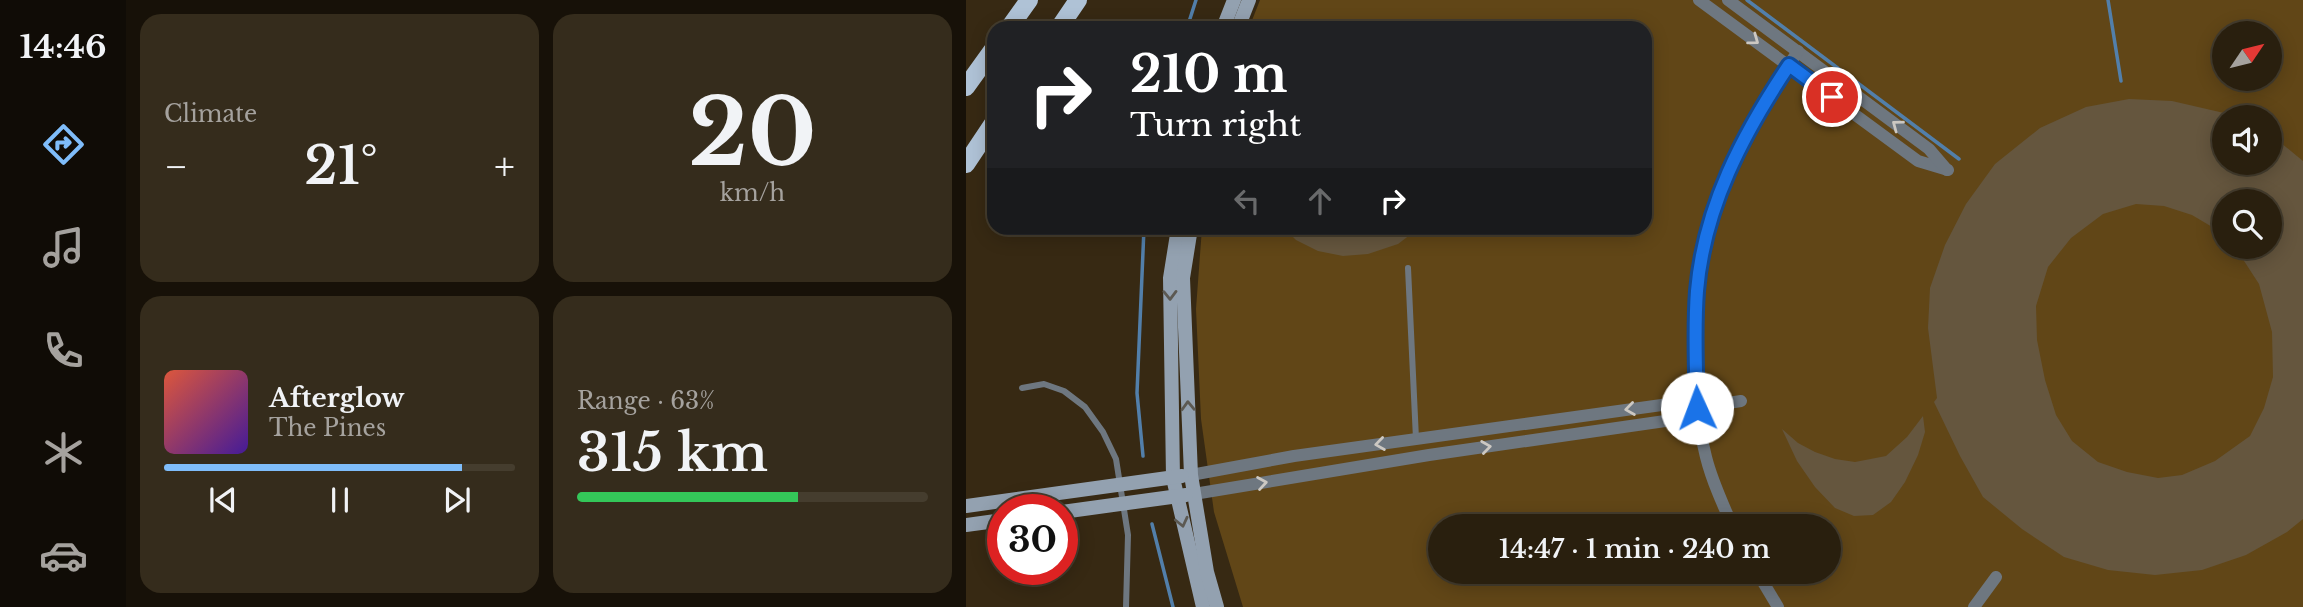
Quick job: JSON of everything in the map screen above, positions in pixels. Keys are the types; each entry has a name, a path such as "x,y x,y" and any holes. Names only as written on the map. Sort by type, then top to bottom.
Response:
{"main road":[{"path":"1014,21 1028,0"},
{"path":"1064,21 1079,0"},
{"path":"1226,21 1234,0"},
{"path":"1241,21 1249,0"},
{"path":"966,88 987,58"},
{"path":"966,164 987,132"},
{"path":"1177,235 1170,278 1173,478 1203,607"},
{"path":"1190,235 1183,278 1191,475 1207,572 1217,607"},
{"path":"966,506 1191,475"},
{"path":"1078,510 1194,494"},
{"path":"966,525 987,522"}],"street":[{"path":"1699,0 1918,161 1948,170 1929,149 1728,0"},
{"path":"1728,514 1707,459 1697,408 1697,289 1706,238 1720,191 1762,105 1798,51"},
{"path":"1194,494 1429,455 1679,419 1697,408 1741,401"},
{"path":"1191,475 1294,456 1676,403 1697,408"},
{"path":"1974,607 1996,577"},
{"path":"1764,584 1778,607"}],"lane":[{"path":"1408,268 1416,439"},
{"path":"1022,388 1044,384 1064,391 1085,407 1103,432 1116,459 1128,535 1126,607"}],"shaded area":[{"path":"1260,0 2303,0 2303,607 1243,607 1214,512 1201,419 1196,309 1201,235 1652,235 1652,21 1252,21"}],"building":[{"path":"2129,99 2172,101 2212,110 2212,175 2282,175 2282,144 2303,161 2303,519 2287,532 2246,555 2202,570 2155,575 2108,570 2064,557 2022,529 1983,497 1960,456 1934,402 1937,398 1928,328 1930,288 1945,245 1966,204 1995,164 2040,128 2086,107","holes":["2212,189 2282,189 2282,259 2243,259 2259,284 2272,332 2273,377 2264,408 2250,436 2215,461 2182,475 2158,478 2127,472 2098,462 2072,441 2056,415 2045,380 2037,340 2036,306 2048,267 2071,238 2103,214 2136,204 2164,206 2192,215 2212,227"]},
{"path":"1291,235 1410,235 1398,244 1368,254 1343,256 1318,251"},
{"path":"1923,416 1925,432 1905,482 1891,502 1873,515 1854,516 1835,508 1815,487 1797,461 1782,429 1798,443 1815,452 1855,462 1886,456 1907,437"}],"waterway":[{"path":"1189,21 1196,0"},
{"path":"1747,0 1959,159"},
{"path":"2108,0 2121,81"},
{"path":"1143,456 1137,393 1144,235"},
{"path":"1152,524 1173,607"}],"route":[{"path":"1697,408 1697,289 1706,238 1720,191 1762,105 1789,65 1832,97"}]}
